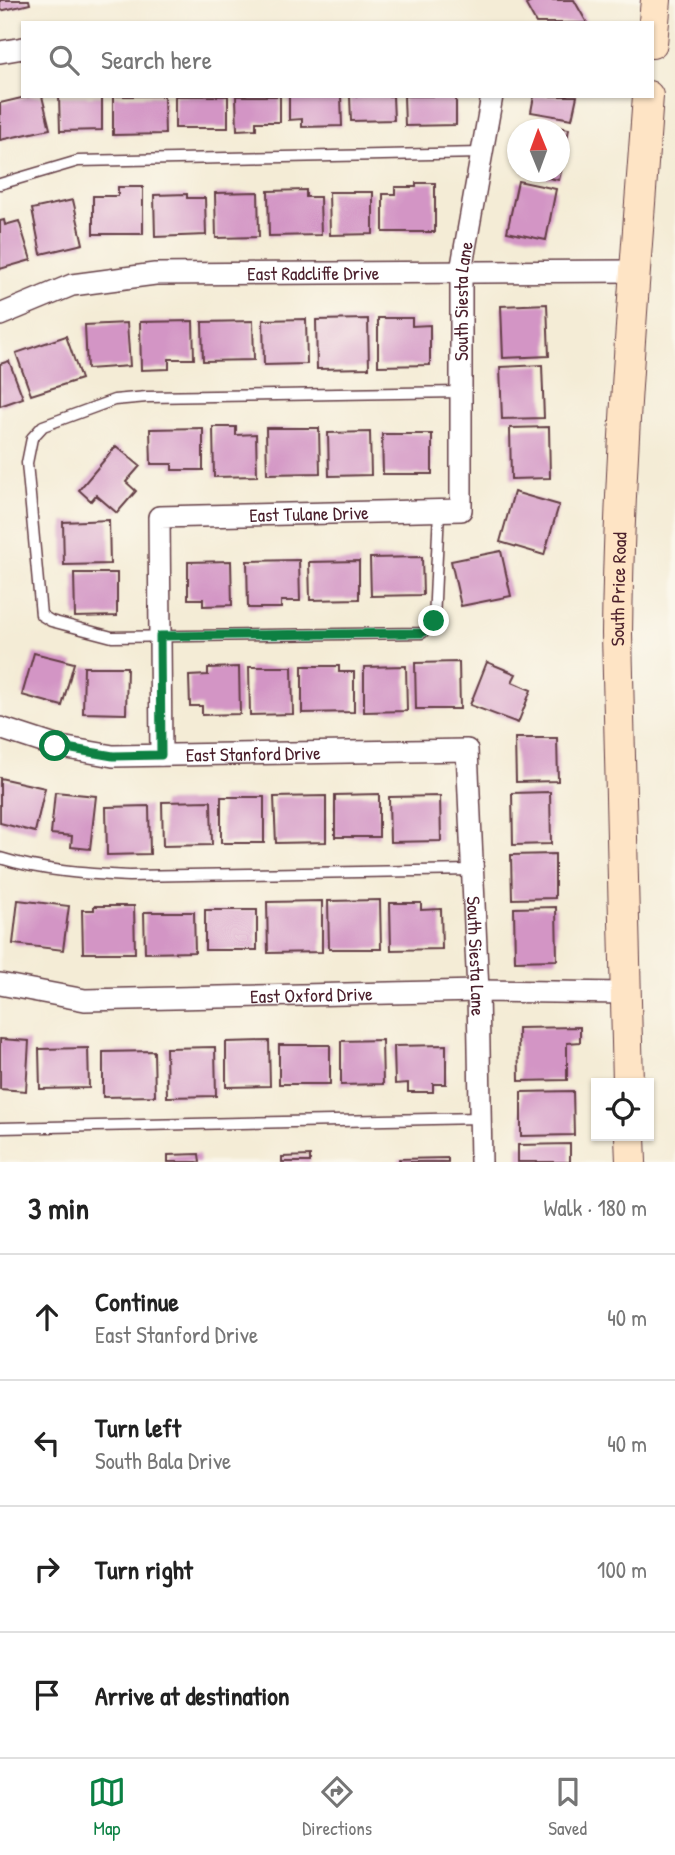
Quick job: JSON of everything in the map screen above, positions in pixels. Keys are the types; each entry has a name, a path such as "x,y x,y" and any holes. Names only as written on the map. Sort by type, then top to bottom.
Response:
{"main road":[{"path":"654,22 656,0"},
{"name":"South Price Road","path":"628,1078 617,634 621,473 648,98"},
{"path":"630,1141 631,1162"}],"street":[{"path":"0,52 21,48"},
{"name":"South Siesta Lane","path":"450,510 461,392 461,271 492,98"},
{"name":"East Radcliffe Drive","path":"0,314 72,285 155,274 635,271"},
{"name":"East Tulane Drive","path":"160,636 159,517 450,510"},
{"path":"160,636 161,755"},
{"name":"East Stanford Drive","path":"0,728 55,746 113,756 467,750"},
{"name":"South Siesta Lane","path":"467,750 478,991 481,1162"},
{"name":"East Oxford Drive","path":"0,984 85,1000 478,991 625,993"}],"lane":[{"path":"0,184 78,161 482,153"},
{"path":"450,510 434,621 422,633 112,637 51,621 41,615 27,463 32,438 43,426 114,400 147,397 461,392"},
{"path":"0,858 21,865 73,874 129,876 473,870"},
{"path":"0,1128 480,1118"}],"building":[{"path":"0,0 29,0 30,4 0,11"},
{"path":"535,0 574,0 586,21 535,21 526,5"},
{"path":"21,98 42,98 50,129 0,140 0,103"},
{"path":"59,98 102,98 102,130 60,131"},
{"path":"113,98 164,98 165,134 113,135"},
{"path":"175,98 228,98 228,128 175,128"},
{"path":"236,98 280,98 280,122 256,122 256,129 237,130"},
{"path":"289,98 341,98 342,126 302,127 302,119 289,120"},
{"path":"350,98 393,98 394,120 351,121"},
{"path":"404,98 456,98 456,125 405,126"},
{"path":"534,98 577,98 572,119 531,112"},
{"path":"518,182 556,189 546,240 507,232"},
{"path":"416,183 435,183 435,232 383,232 383,194 395,194 395,187 416,187"},
{"path":"118,187 143,187 143,234 93,234 93,196 118,196"},
{"path":"306,190 306,197 320,197 321,235 269,236 268,191"},
{"path":"258,192 259,237 216,238 215,193"},
{"path":"329,192 373,192 373,234 330,235"},
{"path":"187,194 187,198 205,198 206,235 155,237 154,195"},
{"path":"73,200 83,244 41,254 32,209"},
{"path":"4,220 5,225 19,221 31,260 0,269 0,221"},
{"path":"547,304 549,356 503,358 501,306"},
{"path":"378,318 412,318 412,326 430,325 430,365 378,366"},
{"path":"306,319 307,364 264,365 263,320"},
{"path":"368,319 369,368 317,369 316,320"},
{"path":"193,321 194,359 169,359 169,369 141,370 140,322"},
{"path":"253,321 254,360 203,361 202,322"},
{"path":"127,323 130,366 87,369 85,325"},
{"path":"66,336 81,379 31,395 16,353"},
{"path":"9,361 23,398 0,406 0,364"},
{"path":"542,365 544,418 502,419 500,367"},
{"path":"213,427 236,427 236,435 256,434 257,476 214,477"},
{"path":"549,427 550,478 511,479 510,428"},
{"path":"203,428 203,470 172,470 172,464 151,464 150,429"},
{"path":"266,428 319,428 320,473 267,474"},
{"path":"370,432 371,475 329,476 328,433"},
{"path":"382,434 432,434 432,474 383,474"},
{"path":"116,446 140,466 126,482 136,491 117,513 96,495 91,501 79,490"},
{"path":"514,492 559,505 544,555 500,542"},
{"path":"109,520 110,564 64,565 63,522"},
{"path":"501,551 511,596 461,606 451,561"},
{"path":"422,557 423,595 371,596 370,558"},
{"path":"299,560 300,601 281,601 281,608 248,608 247,561"},
{"path":"231,561 232,605 203,606 203,599 188,599 188,562"},
{"path":"359,561 359,599 310,600 309,562"},
{"path":"74,573 117,573 117,616 75,617"},
{"path":"34,653 74,663 62,706 22,695"},
{"path":"459,662 460,709 416,709 415,663"},
{"path":"487,662 516,674 512,682 531,690 518,723 470,705"},
{"path":"302,666 339,666 339,672 354,672 354,712 302,713"},
{"path":"406,666 407,711 364,712 364,667"},
{"path":"84,667 127,667 126,714 83,713"},
{"path":"239,667 240,714 202,715 202,706 190,706 189,676 208,675 208,668"},
{"path":"249,667 292,667 293,714 250,715"},
{"path":"515,738 557,738 558,781 516,782"},
{"path":"0,778 45,788 35,832 0,823"},
{"path":"55,792 96,796 90,849 71,847 72,836 51,834"},
{"path":"550,792 551,844 513,845 512,793"},
{"path":"379,794 379,837 335,837 335,795"},
{"path":"326,796 326,842 276,843 274,797"},
{"path":"440,796 441,841 390,842 389,797"},
{"path":"221,797 264,797 264,843 221,843"},
{"path":"211,801 212,845 163,846 162,802"},
{"path":"149,806 150,854 107,855 106,807"},
{"path":"555,854 555,898 512,899 511,855"},
{"path":"18,900 69,906 63,950 13,944"},
{"path":"380,900 381,949 329,949 328,901"},
{"path":"322,901 322,952 268,953 267,902"},
{"path":"390,903 421,903 421,910 441,909 442,949 391,950"},
{"path":"94,906 134,906 135,953 83,953 82,910 94,910"},
{"path":"556,907 557,960 515,961 514,908"},
{"path":"205,910 257,910 257,950 205,950"},
{"path":"144,912 194,912 195,952 145,953"},
{"path":"580,1027 580,1042 567,1043 567,1080 519,1081 518,1028"},
{"path":"0,1039 29,1041 26,1091 0,1089"},
{"path":"382,1040 383,1084 341,1085 341,1041"},
{"path":"269,1041 270,1086 226,1087 226,1042"},
{"path":"279,1045 330,1045 330,1084 279,1084"},
{"path":"446,1045 446,1084 433,1084 433,1092 408,1092 408,1083 395,1084 394,1046"},
{"path":"215,1047 216,1096 167,1097 166,1048"},
{"path":"88,1048 89,1088 40,1089 39,1049"},
{"path":"154,1051 155,1096 103,1097 103,1052"},
{"path":"573,1091 574,1135 521,1136 521,1092"},
{"path":"570,1144 570,1162 518,1162 518,1145"},
{"path":"199,1154 200,1162 168,1162 168,1155"},
{"path":"310,1156 310,1162 282,1162 282,1157"},
{"path":"448,1158 448,1162 399,1162 399,1159"}],"route":[{"path":"55,746 113,756 161,755 160,636 422,633 434,621"}]}
